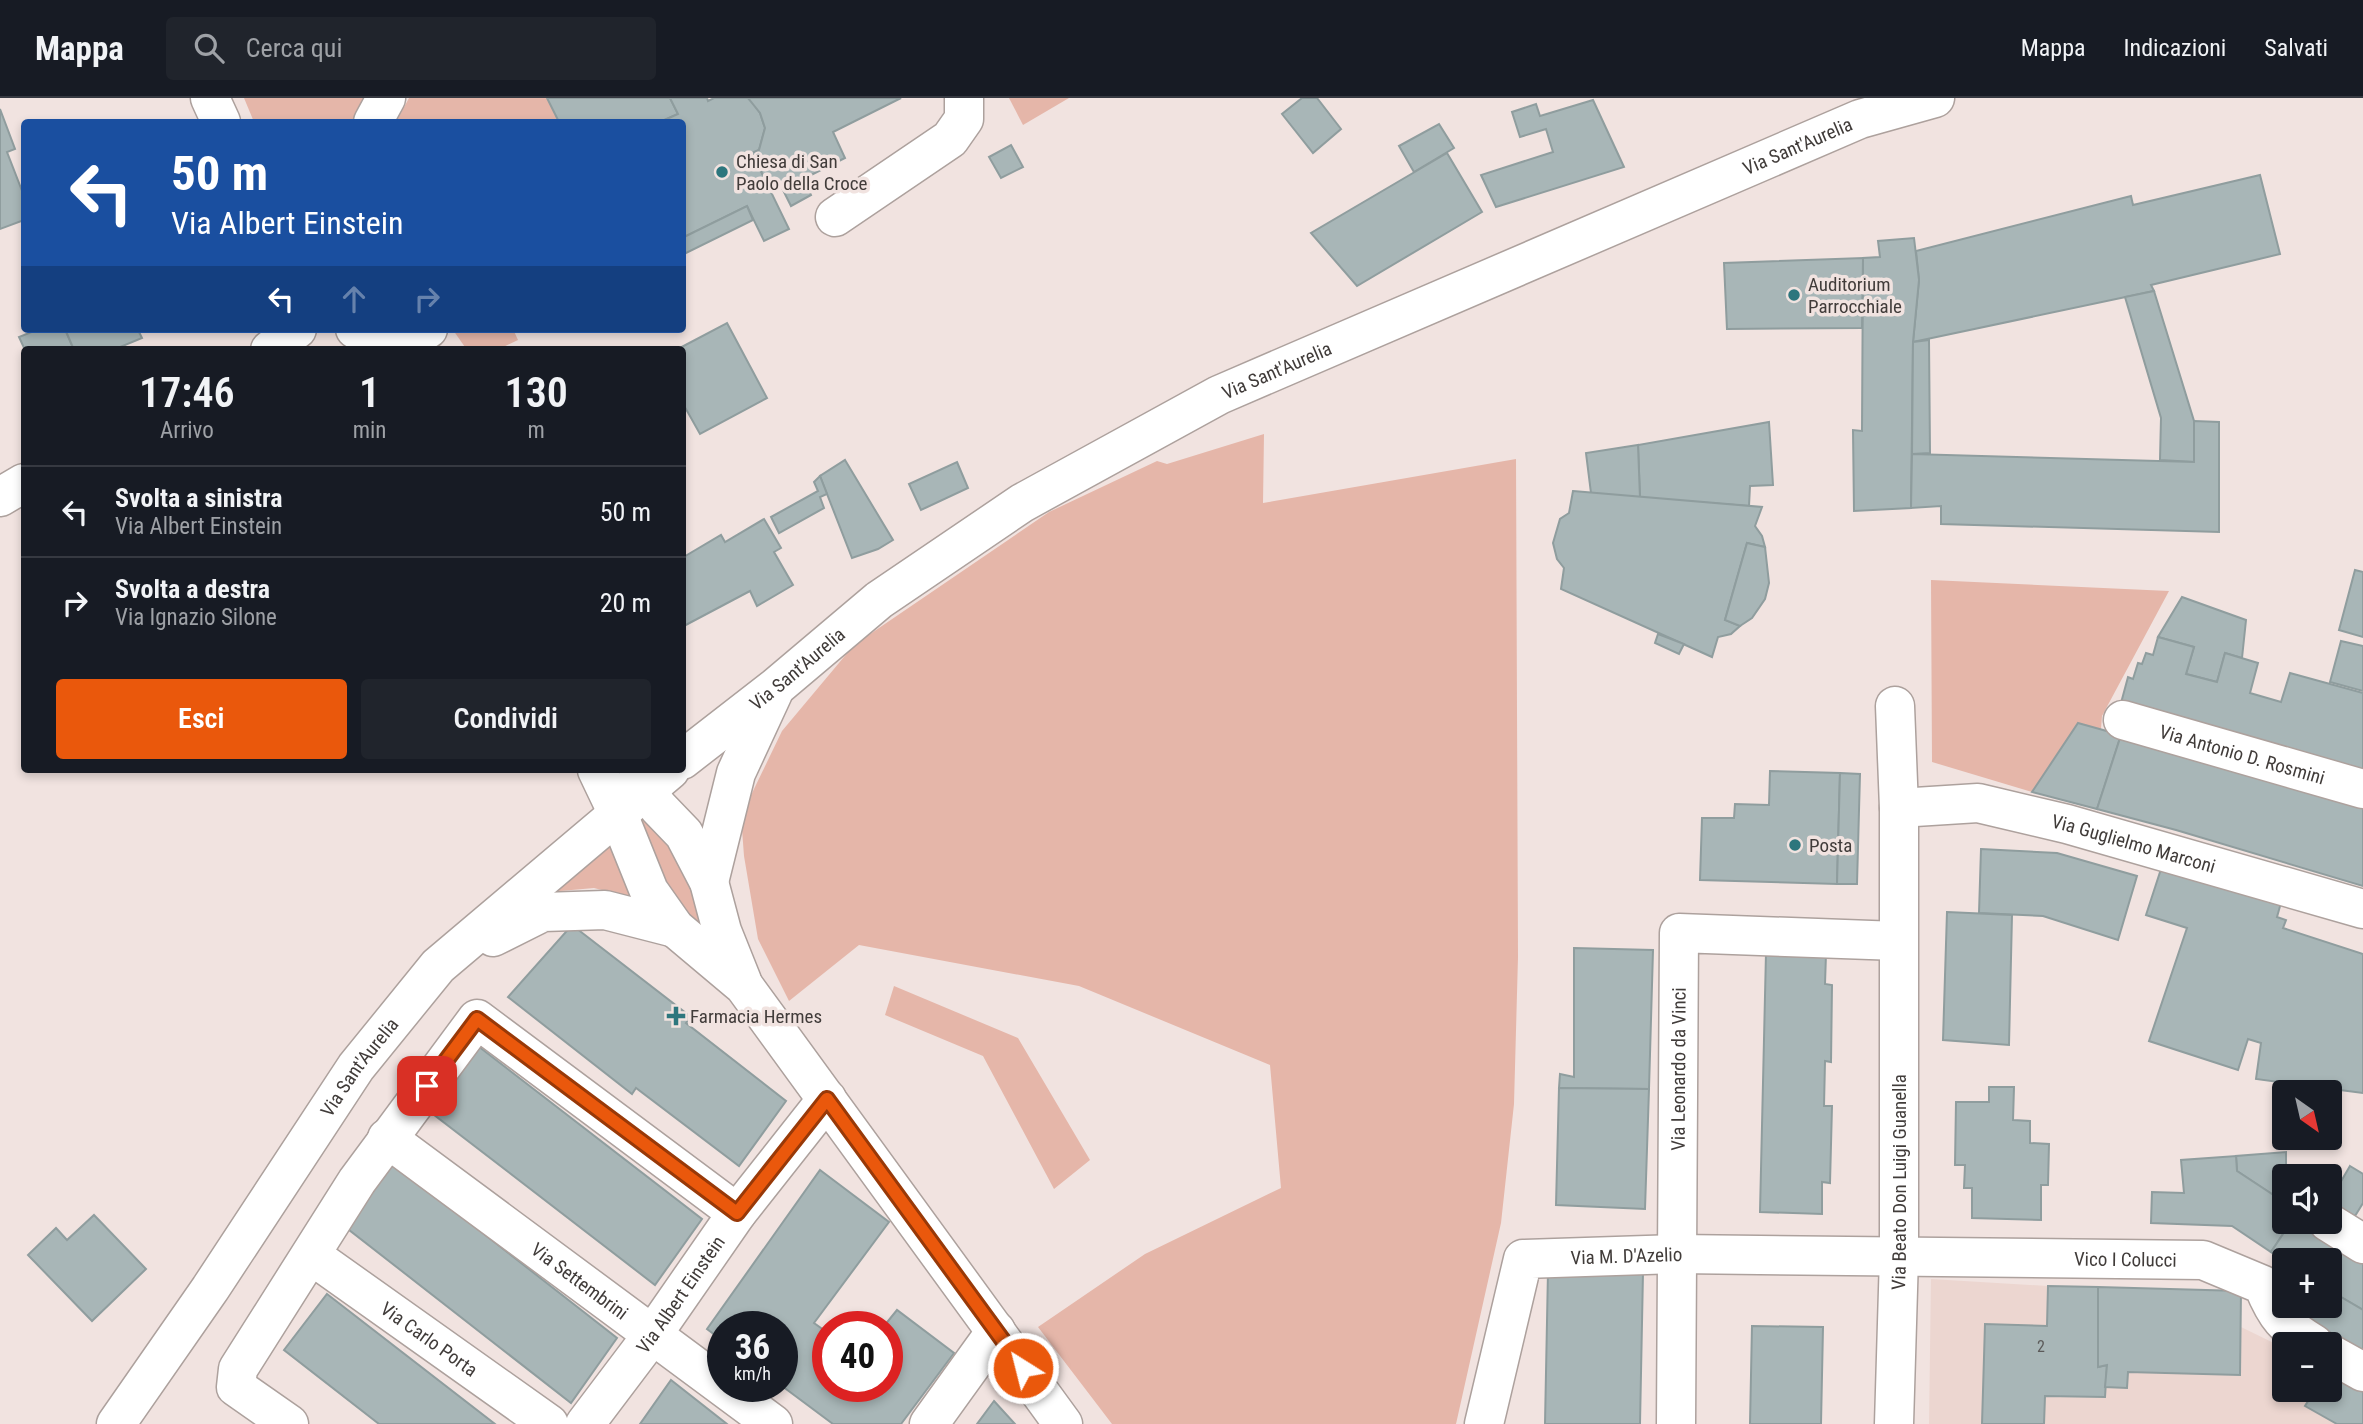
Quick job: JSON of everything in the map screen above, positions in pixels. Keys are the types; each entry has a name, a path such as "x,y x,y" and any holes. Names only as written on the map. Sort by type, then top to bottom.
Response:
{"street":[{"path":"210,98 220,119"},
{"path":"375,119 386,98"},
{"path":"835,217 950,139 964,119 964,98"},
{"name":"Via Sant'Aurelia","path":"686,757 776,687 879,600 1022,503 1219,395 1858,109 1935,98"},
{"path":"275,346 292,333"},
{"path":"363,333 389,346"},
{"path":"400,346 421,333"},
{"path":"0,497 21,485"},
{"path":"709,883 736,773 776,687"},
{"name":"Via Beato Don Luigi Guanella","path":"1894,1424 1899,1256 1899,808 1895,706"},
{"name":"Via Antonio D. Rosmini","path":"2123,720 2363,789"},
{"path":"606,773 643,786 657,807 684,834 709,883 722,931 744,986"},
{"path":"643,786 649,891 675,928 744,986 1063,1424"},
{"name":"Via Sant'Aurelia","path":"116,1424 210,1289 356,1067 438,966 643,786"},
{"name":"Via Guglielmo Marconi","path":"1899,808 1978,803 2067,824 2363,909"},
{"path":"438,966 543,912 605,910 675,928"},
{"name":"Via Leonardo da Vinci","path":"1676,1424 1679,933 1898,940"},
{"path":"289,1424 236,1387 238,1369 357,1181 477,1019 737,1213"},
{"name":"Via Albert Einstein","path":"585,1424 653,1334 737,1213 827,1099"},
{"name":"Via Settembrini","path":"387,1138 653,1334 766,1422"},
{"path":"2342,1231 2363,1244"},
{"name":"Via M. D'Azelio","path":"1484,1423 1523,1259 1677,1254 1899,1256"},
{"name":"Via Carlo Porta","path":"311,1255 549,1424"},
{"name":"Vico I Colucci","path":"1899,1256 2203,1260 2263,1284 2273,1309 2293,1332"},
{"path":"929,1424 996,1331"},
{"path":"2342,1360 2363,1372"}],"shaded area":[{"path":"244,98 364,98 354,119 253,119"},
{"path":"409,98 547,98 558,119 398,119"},
{"path":"1009,98 1069,98 1023,125"},
{"path":"455,333 515,333 518,340 505,346 464,346"},
{"path":"1264,434 1263,503 1516,459 1518,957 1514,1104 1501,1223 1456,1424 1112,1424 1038,1327 1145,1254 1281,1188 1270,1065 1079,986 859,945 789,1001 758,939 744,856 741,816 782,731 854,645 1049,512 1157,461 1167,464"},
{"path":"1931,580 2169,591 2102,716 2101,729 2078,723 2032,792 1932,762"},
{"path":"642,818 666,835 711,930 697,925 666,884 645,846"},
{"path":"613,844 640,900 594,888 549,892"},
{"path":"894,986 1018,1038 1090,1160 1054,1189 983,1056 885,1015"},
{"path":"1931,1279 2048,1286 2241,1291 2241,1327 2272,1342 2272,1402 2308,1402 2306,1406 2337,1424 1929,1424"}],"building":[{"path":"547,98 670,98 678,114 667,119 558,119"},
{"name":"Chiesa di San Paolo della Croce","path":"670,98 707,98 708,101 714,98 748,98 753,103 765,128 759,150 752,153 789,229 764,241 747,206 686,236 686,119 667,119 678,114"},
{"path":"748,98 901,98 833,132 845,158 803,179 811,195 791,206 781,186 771,191 752,153 759,150 765,128 760,113"},
{"path":"1302,98 1317,98 1341,129 1313,153 1282,114"},
{"path":"1593,100 1624,167 1496,207 1481,175 1553,152 1546,129 1520,137 1512,112 1536,104 1540,116"},
{"path":"0,109 15,149 7,152 21,188 21,221 0,229"},
{"path":"1439,124 1454,148 1414,172 1399,146"},
{"path":"1011,145 1023,167 1001,178 989,157"},
{"path":"1447,153 1482,212 1357,286 1311,233"},
{"path":"2260,175 2280,254 2151,285 2154,291 1913,342 1919,280 1916,251 2131,196 2133,205"},
{"path":"747,206 753,220 686,253 686,236"},
{"path":"1914,238 1919,280 1913,342 1911,508 1854,511 1853,430 1862,431 1863,258 1880,257 1878,241"},
{"name":"Auditorium Parrocchiale","path":"1863,258 1862,328 1727,329 1724,263"},
{"path":"2154,291 2194,421 2194,462 2160,460 2161,418 2125,297"},
{"path":"727,323 767,398 700,434 686,409 686,346 684,346"},
{"path":"29,333 67,333 72,346 23,346 19,337"},
{"path":"67,333 140,333 142,338 123,346 72,346"},
{"path":"1929,340 1930,453 1912,454 1913,342"},
{"path":"2194,421 2219,422 2219,532 1941,524 1941,506 1911,508 1912,454 2194,462"},
{"path":"1769,422 1773,485 1750,486 1749,506 1640,498 1638,445"},
{"path":"1638,445 1640,498 1591,493 1586,453"},
{"path":"845,460 893,540 878,549 852,558 820,476"},
{"path":"957,462 968,488 921,510 909,484"},
{"path":"820,476 827,494 820,497 824,508 779,533 771,517 818,491 814,482"},
{"path":"1573,491 1762,507 1755,526 1765,547 1747,543 1725,620 1740,626 1731,634 1718,637 1712,657 1561,589 1564,568 1557,559 1553,543 1560,519 1569,513"},
{"path":"764,519 781,548 774,552 793,585 757,606 750,591 686,625 686,556 721,535 725,542"},
{"path":"1747,543 1765,547 1769,583 1765,599 1752,618 1740,626 1725,620"},
{"path":"2355,570 2363,572 2363,637 2339,630"},
{"path":"2182,597 2246,620 2242,658 2225,653 2217,682 2186,674 2194,647 2158,637"},
{"path":"1658,634 1684,644 1679,654 1655,643"},
{"path":"2158,637 2194,647 2186,674 2217,682 2225,653 2258,663 2250,693 2281,702 2290,673 2363,693 2363,770 2121,703 2128,677 2133,679 2138,663 2142,664 2146,653 2153,655"},
{"path":"2341,641 2363,646 2363,691 2330,682"},
{"path":"2078,723 2121,735 2097,809 2032,792"},
{"path":"2121,735 2363,803 2363,886 2097,809"},
{"path":"1770,771 1840,773 1837,884 1700,880 1702,818 1734,818 1735,804 1769,805"},
{"path":"1840,773 1860,774 1857,884 1837,884"},
{"path":"1981,849 2057,853 2137,876 2118,940 2043,916 1979,913"},
{"path":"2162,866 2282,899 2277,917 2286,920 2283,928 2363,954 2363,1093 2342,1090 2342,1080 2256,1079 2261,1043 2248,1039 2238,1070 2149,1041 2187,928 2146,915"},
{"path":"1947,912 2012,915 2009,1045 1943,1040"},
{"path":"572,925 691,1017 686,1023 786,1101 739,1166 636,1088 632,1094 508,997"},
{"path":"1574,948 1653,950 1649,1089 1559,1088 1560,1074 1574,1077"},
{"path":"1766,953 1826,954 1825,984 1832,985 1831,1062 1825,1061 1824,1106 1832,1106 1830,1183 1822,1182 1822,1214 1760,1212"},
{"path":"478,1046 702,1219 655,1285 429,1111"},
{"path":"1989,1087 2014,1087 2013,1120 2030,1121 2030,1143 2049,1144 2048,1185 2041,1185 2041,1220 1972,1218 1972,1188 1964,1188 1965,1165 1955,1165 1956,1102 1989,1102"},
{"path":"1559,1088 1649,1089 1645,1209 1556,1205"},
{"path":"2286,1152 2286,1164 2272,1164 2272,1194 2237,1171 2236,1156"},
{"path":"2236,1156 2237,1171 2272,1194 2272,1234 2283,1234 2271,1252 2232,1226 2151,1223 2152,1192 2184,1193 2181,1160"},
{"path":"392,1162 617,1338 571,1403 344,1226"},
{"path":"2350,1166 2363,1174 2363,1203 2355,1216 2342,1209 2342,1180"},
{"path":"820,1170 889,1222 823,1311 812,1311 812,1402 903,1402 903,1315 954,1353 901,1424 833,1424 798,1398 798,1311 720,1311"},
{"path":"94,1215 146,1269 92,1321 28,1255 56,1228 67,1240"},
{"path":"2283,1234 2333,1234 2363,1253 2363,1310 2342,1298 2342,1248 2274,1248"},
{"path":"1548,1271 1643,1272 1640,1424 1545,1424"},
{"path":"2048,1286 2098,1287 2098,1367 2107,1365 2105,1397 2045,1396 2044,1424 1982,1424 1985,1324 2047,1326"},
{"path":"2098,1287 2241,1291 2240,1375 2128,1372 2127,1388 2105,1387 2107,1365 2098,1367"},
{"path":"327,1294 495,1424 379,1424 284,1350"},
{"path":"2342,1298 2363,1310 2363,1353 2342,1340 2342,1332 2329,1332 2307,1318 2342,1318"},
{"path":"1752,1326 1823,1327 1821,1424 1750,1424"},
{"path":"2342,1379 2363,1392 2363,1424 2337,1424 2305,1406 2308,1402 2342,1402"},
{"path":"671,1380 727,1424 640,1424"},
{"path":"994,1401 1015,1424 977,1424"}],"place":[{"name":"Chiesa di San Paolo della Croce","path":"722,172"},
{"name":"Auditorium Parrocchiale","path":"1794,295"},
{"name":"Posta","path":"1795,845"},
{"name":"Farmacia Hermes","path":"676,1016"}],"route":[{"path":"427,1086 477,1019 737,1213 827,1099 1023,1368"}]}
